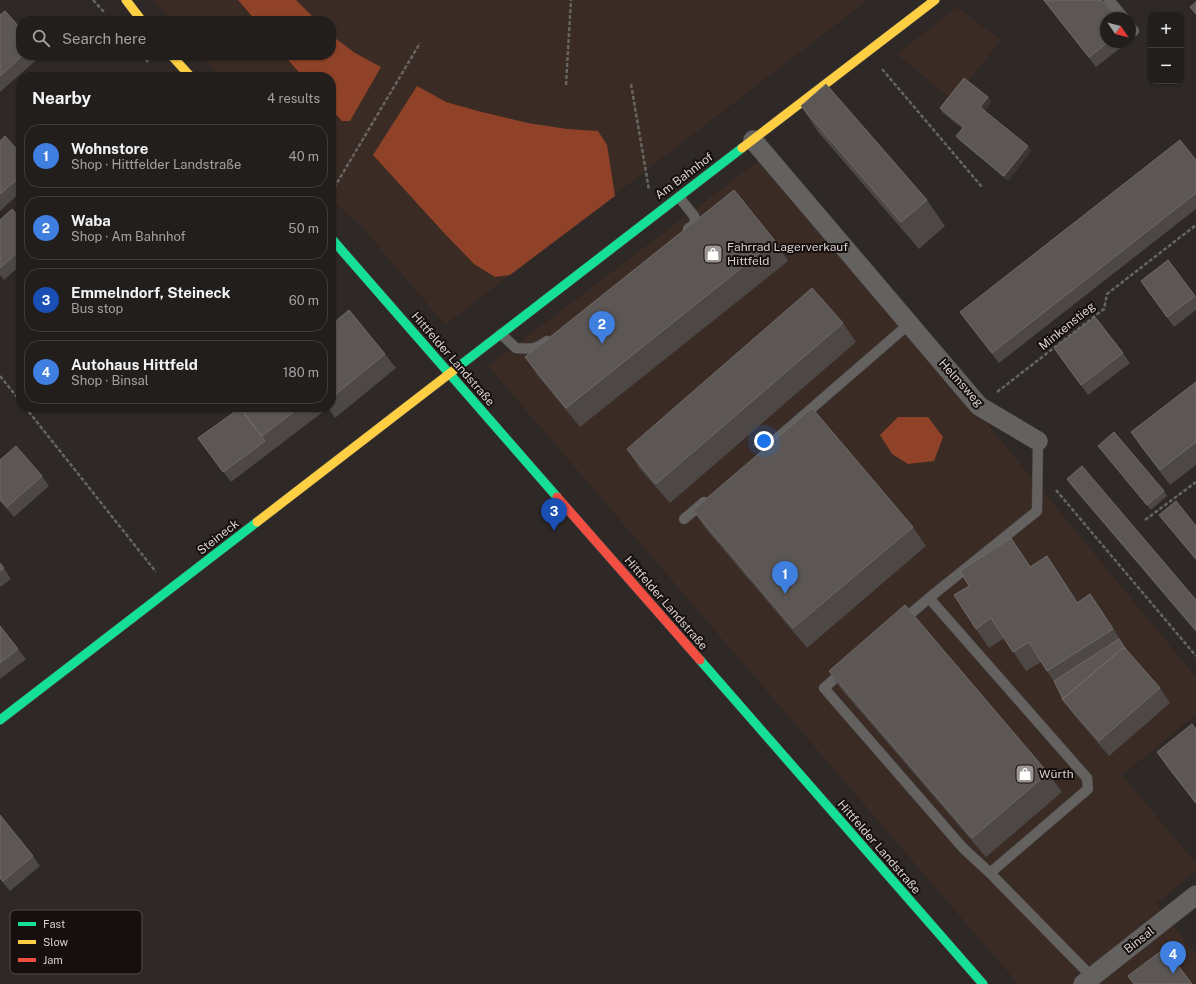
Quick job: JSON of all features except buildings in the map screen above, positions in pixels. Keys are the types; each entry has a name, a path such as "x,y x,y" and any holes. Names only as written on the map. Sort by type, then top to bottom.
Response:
{"street":[{"path":"126,0 138,16"},
{"name":"Am Bahnhof","path":"449,373 935,0"},
{"path":"175,60 186,72"},
{"name":"Helmsweg","path":"753,140 980,406 1038,441"},
{"name":"Hittfelder Landstraße","path":"336,244 983,984"},
{"name":"Steineck","path":"0,720 449,373"},
{"name":"Binsal","path":"1087,980 1196,895"}],"lane":[{"path":"1109,0 1119,12"},
{"path":"678,237 696,222 694,216 679,197"},
{"path":"761,452 910,324"},
{"path":"501,334 516,348 531,349 539,348 554,336"},
{"path":"894,628 928,598 1037,511 1038,441"},
{"path":"684,519 713,493"},
{"path":"928,598 1087,778 1088,789 990,872"},
{"path":"853,663 824,688 963,848 990,872 1087,980"}],"path":[{"path":"93,0 107,16"},
{"path":"566,85 571,0"},
{"path":"336,185 420,43"},
{"path":"868,52 982,187"},
{"path":"631,84 654,216"},
{"name":"Minkenstieg","path":"980,406 1104,309 1108,294 1196,226"},
{"path":"0,376 16,396"},
{"path":"29,412 170,589"},
{"path":"1145,520 1196,482"},
{"path":"1054,488 1196,656"}],"shaded area":[{"path":"153,0 868,0 445,325 362,227 336,204 336,72 215,72 204,60 336,60 336,16 167,16"},
{"path":"238,0 296,0 312,16 252,16"},
{"path":"957,7 1001,40 953,101 897,54"},
{"path":"336,39 355,53 381,67 350,121 342,121 336,114 336,72 299,72 288,60 336,60"},
{"path":"417,86 446,102 478,111 528,123 567,129 598,131 607,145 615,196 510,275 495,277 474,264 373,155"},
{"path":"766,155 1196,677 1196,715 1122,775 1196,863 1196,871 1156,904 1196,954 1196,984 1018,984 488,366"},
{"path":"898,417 928,417 943,437 934,461 908,464 892,454 880,435"}],"traffic: fast":[{"path":"458,367 742,148"},
{"path":"336,244 557,497"},
{"path":"0,720 257,522"},
{"path":"700,660 983,984"}],"traffic: slow":[{"path":"126,0 138,16"},
{"path":"742,148 935,0"},
{"path":"176,60 186,72"},
{"path":"257,522 458,367"}],"traffic: jam":[{"path":"557,497 700,660"}],"place":[{"name":"Fahrrad Lagerverkauf Hittfeld","path":"713,254"},
{"name":"Waba","path":"602,344"},
{"name":"Emmelndorf, Steineck","path":"554,531"},
{"name":"Wohnstore","path":"785,594"},
{"name":"Würth","path":"1025,774"},
{"name":"Autohaus Hittfeld","path":"1173,974"}]}
